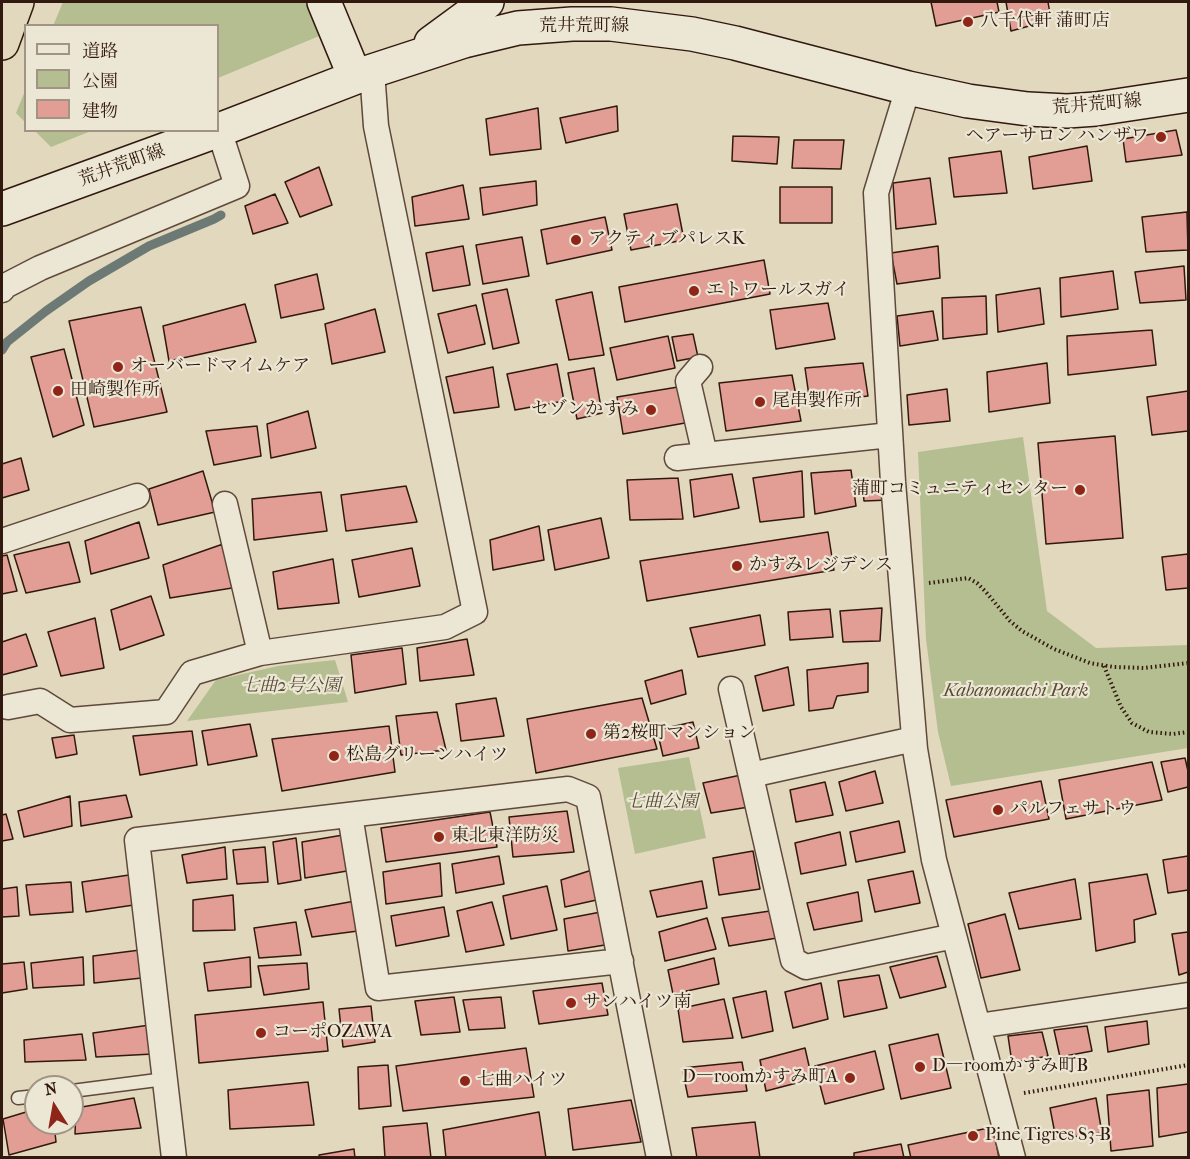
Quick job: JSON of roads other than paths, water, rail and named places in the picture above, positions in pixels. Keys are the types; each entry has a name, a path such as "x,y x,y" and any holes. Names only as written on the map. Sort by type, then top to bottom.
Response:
{"highway":[{"path":"2,44 17,2"}],"main road":[{"path":"324,2 363,74"},
{"path":"411,58 487,2"},
{"name":"荒井荒町線","path":"219,130 363,74 464,41 518,27 572,24 612,24 692,34 908,88 968,101 1028,109 1067,111 1096,109 1188,95"},
{"name":"荒井荒町線","path":"2,209 214,132"}],"street":[{"path":"8,707 40,701 70,720 165,711 192,673 260,653 445,627 475,612 376,126 363,74"},
{"path":"908,88 876,192 890,435 914,739 934,860 1013,1158"},
{"path":"2,290 5,286 40,268 237,186 219,130"},
{"path":"700,367 688,381 705,455"},
{"path":"677,458 890,435"},
{"path":"2,541 138,496"},
{"path":"225,504 260,653"},
{"path":"731,688 794,960 806,967 954,936"},
{"path":"751,775 914,739"},
{"path":"174,1158 137,840 568,789 588,797 659,1158"},
{"path":"350,815 378,988 621,961"},
{"path":"978,1026 1188,995"}],"lane":[{"path":"84,1089 165,1079"},
{"path":"18,1098 24,1097"}],"waterway":[{"path":"2,350 7,342 46,311 89,281 149,246 221,215"}],"place":[{"name":"八千代軒 蒲町店","path":"968,22"},
{"name":"ヘアーサロン ハンザワ","path":"1161,137"},
{"name":"アクティブパレスK","path":"576,240"},
{"name":"エトワールスガイ","path":"694,291"},
{"name":"オーバードマイムケア","path":"118,367"},
{"name":"田崎製作所","path":"58,391"},
{"name":"尾串製作所","path":"760,402"},
{"name":"セゾンかすみ","path":"651,410"},
{"name":"蒲町コミュニティセンター","path":"1080,490"},
{"name":"かすみレジデンス","path":"737,566"},
{"name":"第2桜町マンション","path":"591,734"},
{"name":"松島グリーンハイツ","path":"334,756"},
{"name":"パルフェサトウ","path":"998,810"},
{"name":"東北東洋防災","path":"439,837"},
{"name":"サンハイツ南","path":"571,1003"},
{"name":"コーポOZAWA","path":"261,1033"},
{"name":"D―roomかすみ町B","path":"920,1067"},
{"name":"D―roomかすみ町A","path":"850,1078"},
{"name":"七曲ハイツ","path":"465,1081"},
{"name":"Pine Tigres S3-B","path":"973,1136"}],"park label":[{"name":"七曲2号公園","path":"291,687"},
{"name":"Kabanomachi Park","path":"1016,692"},
{"name":"七曲公園","path":"662,803"}]}
